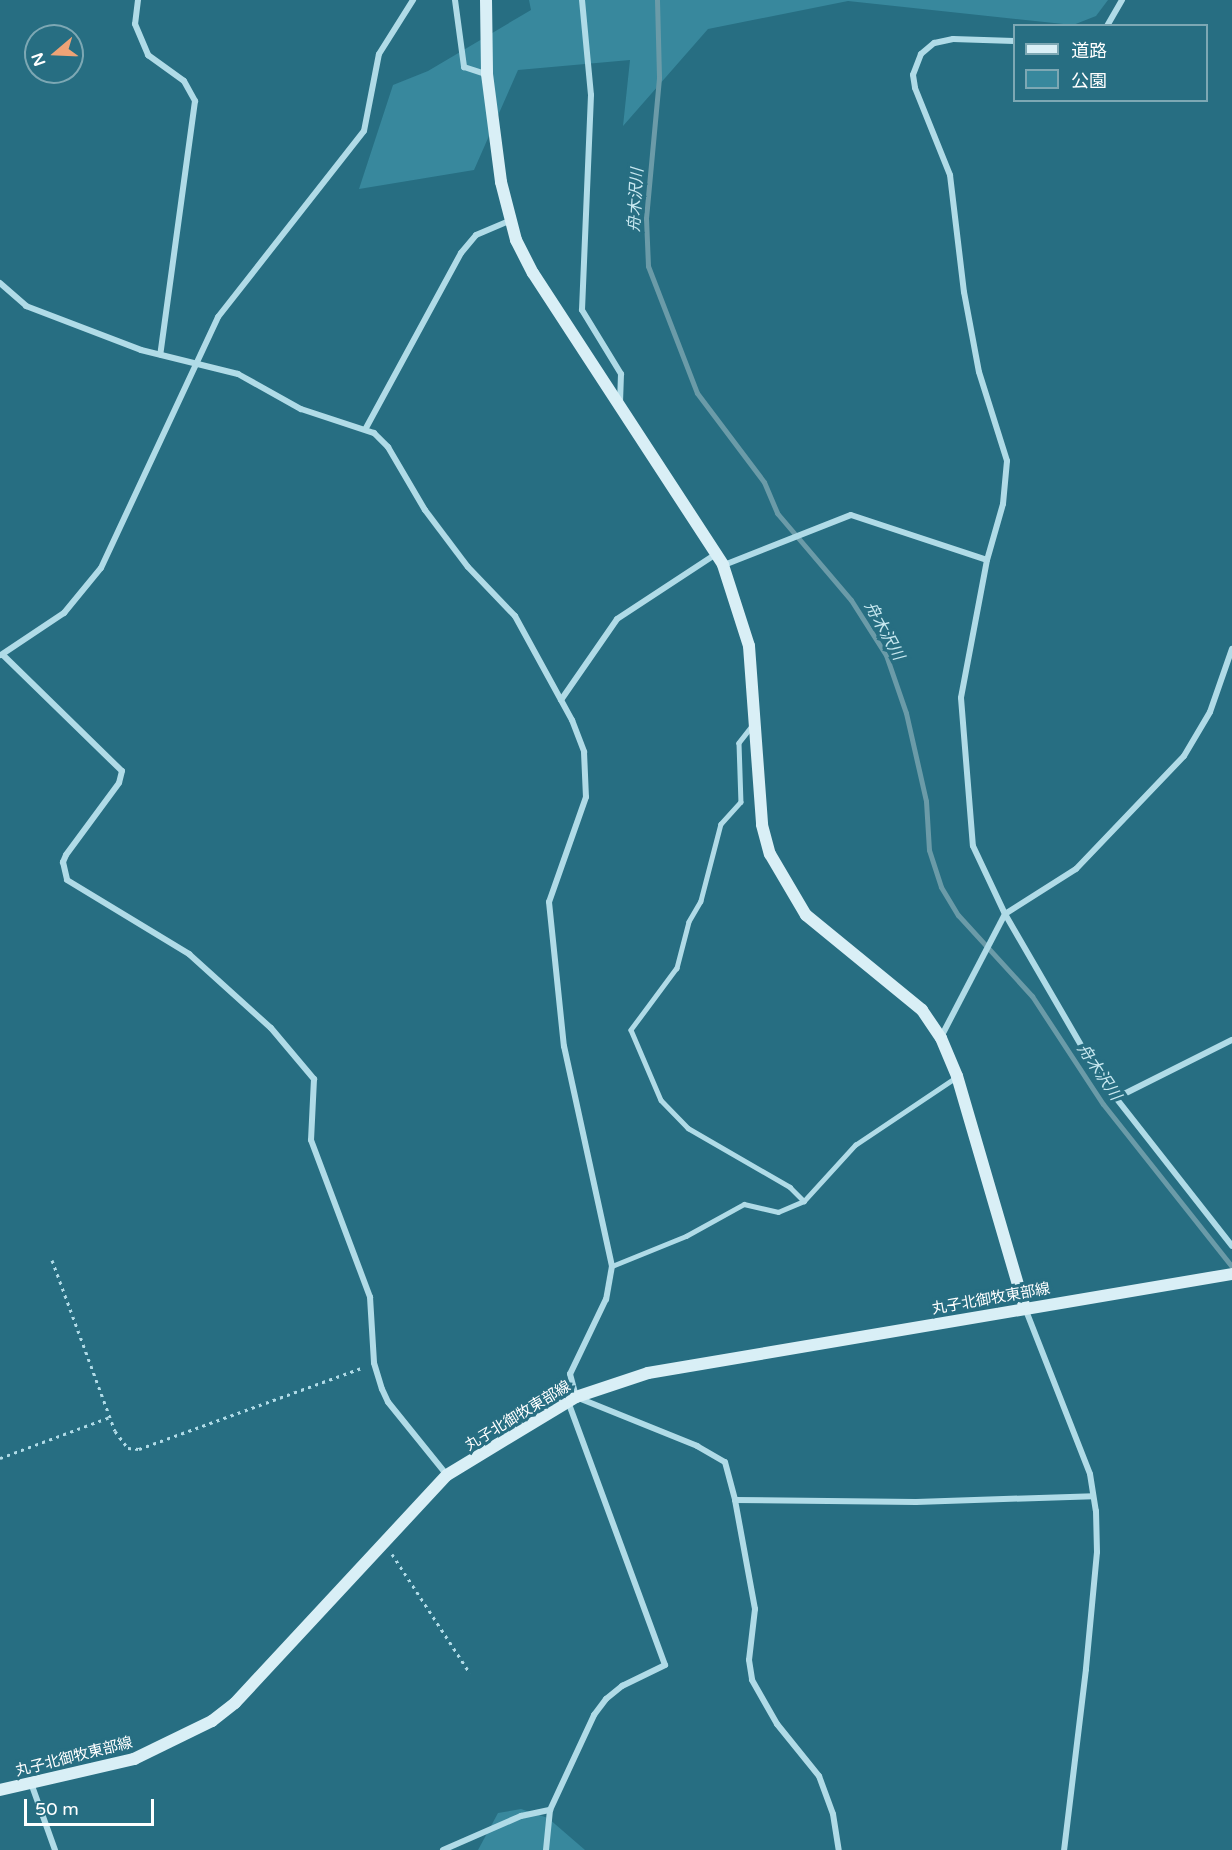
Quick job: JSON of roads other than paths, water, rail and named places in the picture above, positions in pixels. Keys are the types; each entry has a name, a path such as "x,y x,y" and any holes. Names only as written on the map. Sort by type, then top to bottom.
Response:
{"street":[{"path":"138,0 135,24 148,54 184,81 195,101 160,355"},
{"path":"413,0 379,54 364,131 219,317 199,365 101,568 64,613 1,655 122,771 119,783 66,855 63,862 67,880 189,954 271,1028 314,1079 311,1140 369,1297 374,1363 388,1402 447,1475"},
{"path":"455,0 464,67 487,74"},
{"path":"486,0 487,74 509,221 533,273 620,403 723,566 749,646 754,677 753,725 762,825 770,854 793,897 820,927 922,1010 941,1038 957,1076 1025,1308 1090,1474 1097,1552 1064,1850"},
{"path":"582,0 591,95 582,310 621,374 620,403"},
{"path":"1108,24 1122,0"},
{"path":"1013,41 953,39 934,43 921,54 913,75 915,88 950,175 964,292 980,372 1007,461 1003,504 987,560 962,698 964,749 974,846 1005,914 1116,1098 1232,1246"},
{"path":"366,428 461,253 476,235 509,221"},
{"path":"0,283 26,306 160,355 238,374 301,410 366,428 388,447 425,510 468,567 515,616 561,700 584,752 586,797 549,902 564,1046 612,1266 606,1299 570,1374 572,1399 664,1665 606,1699 594,1715 550,1810 546,1850"},
{"path":"723,566 851,515 987,560"},
{"path":"561,700 617,620 716,554"},
{"path":"941,1038 1005,914 1076,869 1184,756 1210,712 1232,649"},
{"path":"1116,1098 1232,1040"},
{"name":"丸子北御牧東部線","path":"0,1790 134,1759 212,1721 235,1702 447,1475 572,1399 648,1373 1232,1274"},
{"path":"572,1399 697,1446 725,1462 735,1500 755,1609 749,1660 752,1680 777,1724 819,1776 833,1814 838,1850"},
{"path":"735,1500 916,1502 1093,1496"},
{"path":"31,1784 55,1850"},
{"path":"443,1850 521,1816 550,1810"}],"lane":[{"path":"753,725 738,743 741,802 721,824 701,901 689,922 677,968 631,1030 661,1100 688,1128 790,1187 804,1201"},
{"path":"612,1266 686,1236 744,1204 777,1212 804,1201 855,1145 957,1076"}],"waterway":[{"name":"舟木沢川","path":"657,0 659,78 646,218 648,266 697,393 764,482 777,513 851,600 886,655 906,713 926,801 929,850 941,887 958,915 1032,996 1103,1104 1232,1267"}]}
